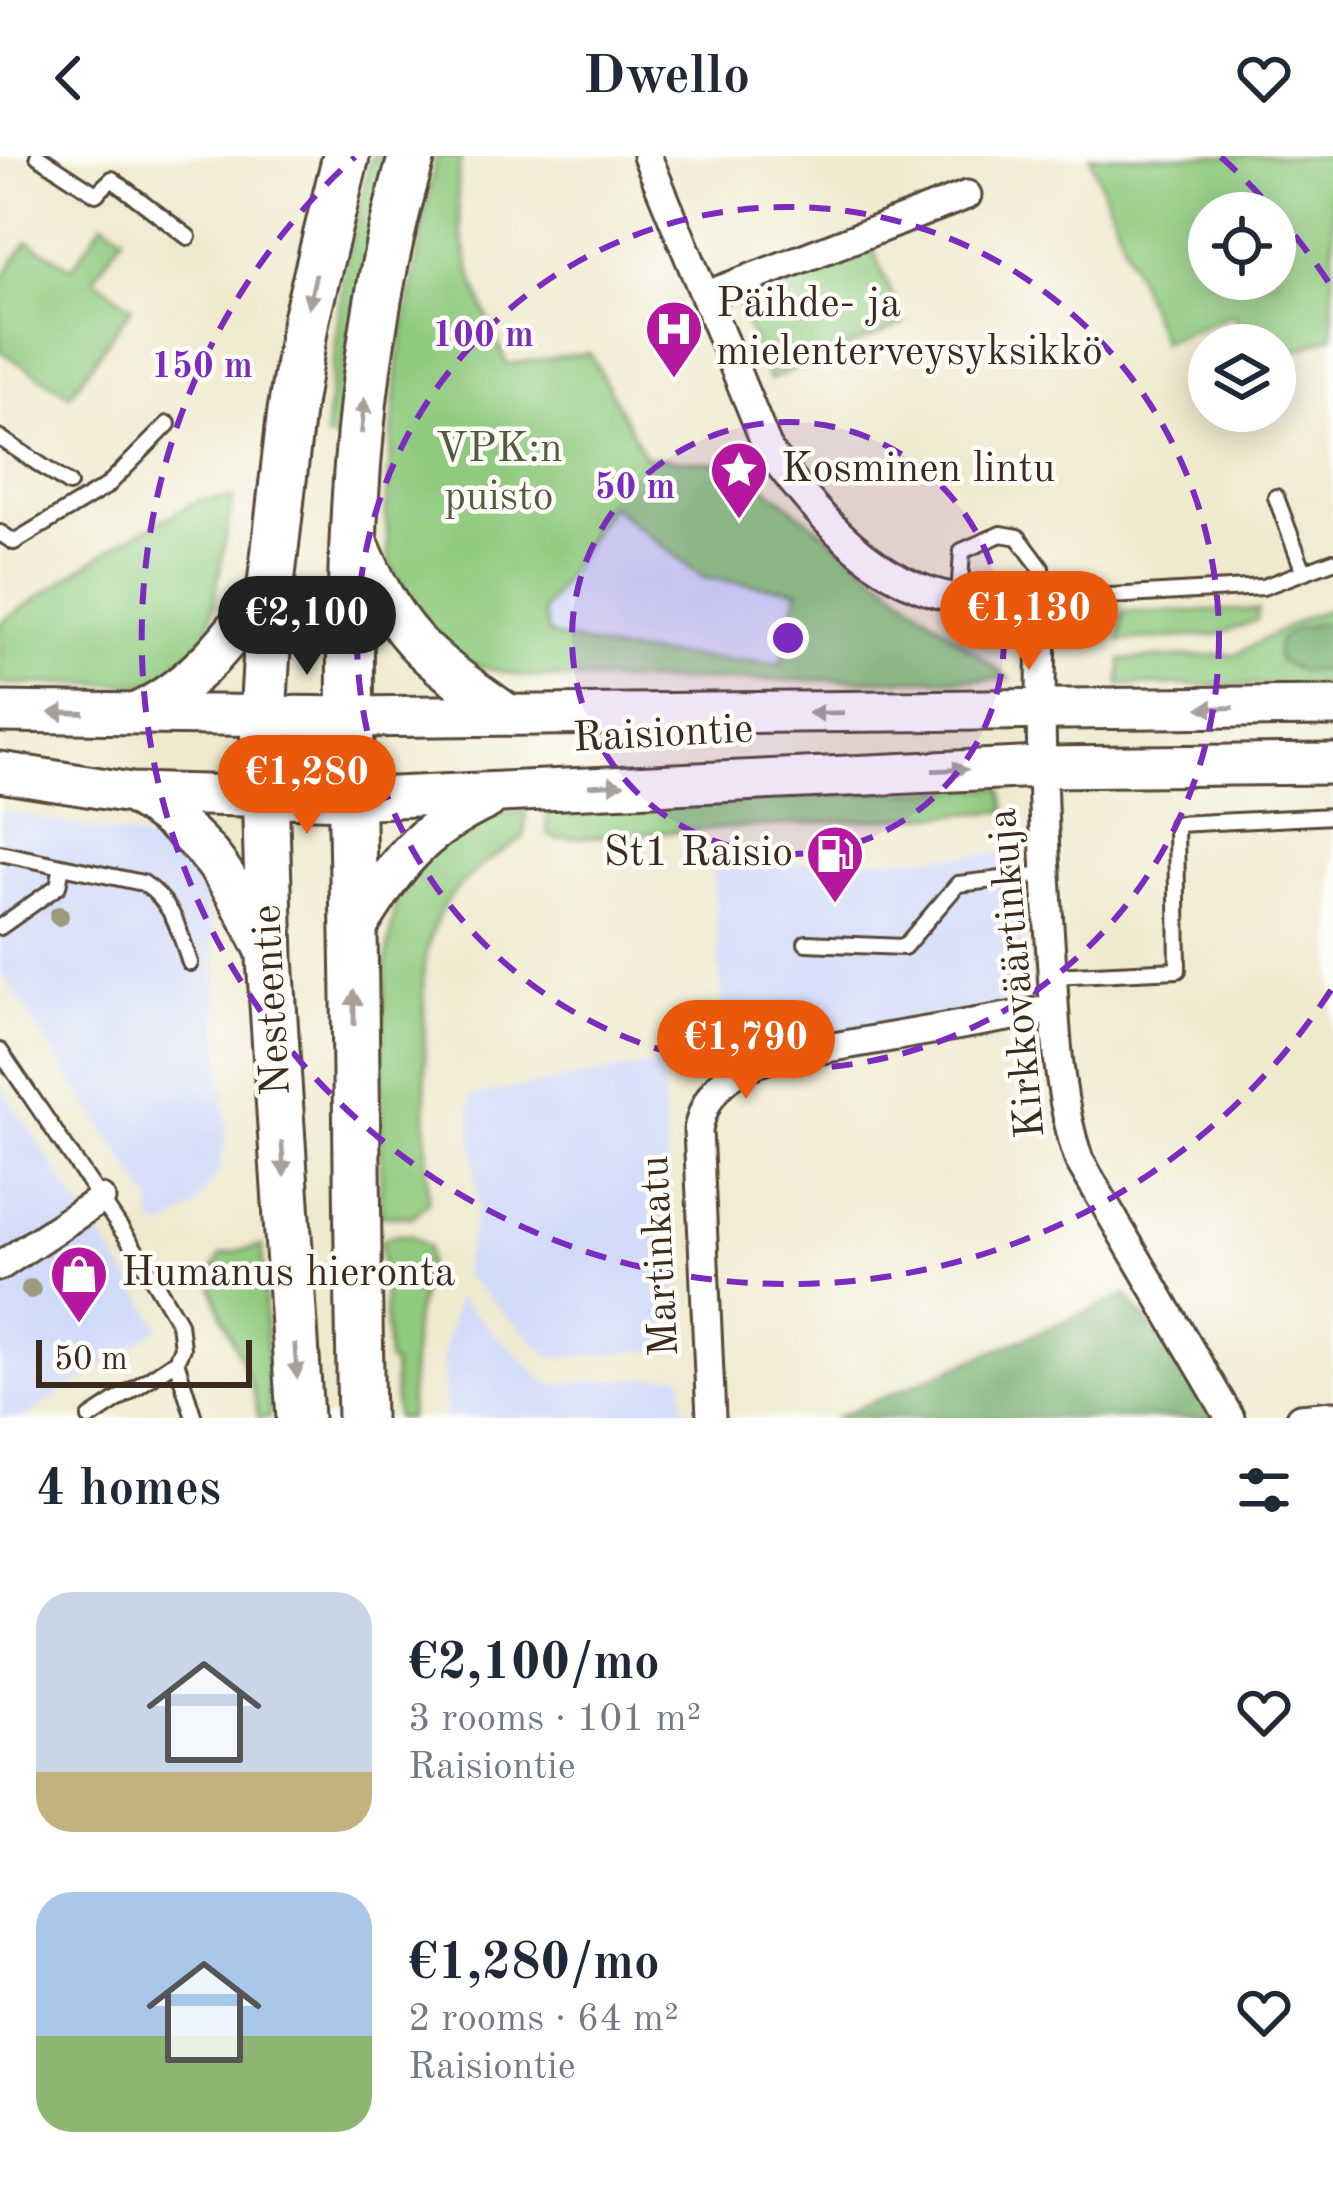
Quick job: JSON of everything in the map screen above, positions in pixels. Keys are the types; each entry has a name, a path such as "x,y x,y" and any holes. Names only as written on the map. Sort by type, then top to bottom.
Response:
{"main road":[{"name":"Nesteentie","path":"300,1418 270,958 263,715 271,584 306,319 346,156"},
{"name":"Nesteentie","path":"361,1418 350,717 353,532 376,315 412,156"},
{"path":"353,532 387,607 413,643 444,671 507,713"},
{"path":"134,714 172,695 201,671 271,584"},
{"name":"Raisiontie","path":"0,712 350,717 1333,706"},
{"name":"Raisiontie","path":"0,772 131,793 263,800 1042,767 1333,764"},
{"path":"354,932 397,865 420,839 446,818 504,790"},
{"path":"131,793 168,815 217,860 270,958"}],"street":[{"path":"647,156 769,451 795,487 857,550 917,588 959,598 1043,600"},
{"path":"707,295 967,195"},
{"name":"Kirkkoväärtinkuja","path":"1043,600 1045,874 1064,1101 1079,1160 1230,1418"},
{"name":"Martinkatu","path":"711,1418 698,1130 703,1104 722,1080 747,1065 775,1057 1054,1010"},
{"path":"0,1266 100,1199"},
{"path":"1300,1418 1333,1415"}],"lane":[{"path":"38,156 96,194 112,179 188,237"},
{"path":"0,533 14,542 107,486 168,424"},
{"path":"0,438 69,484"},
{"path":"1276,497 1304,572"},
{"path":"959,598 962,551 1001,534 1018,537 1041,568 1043,600 1263,587 1333,561"},
{"path":"1052,976 1178,970 1176,824 1333,816"},
{"path":"0,853 142,883 158,892 173,913 190,963"},
{"path":"0,927 58,886 62,866"},
{"path":"806,943 904,947 958,884 1045,874"},
{"path":"0,1051 178,1323 182,1348 176,1361 90,1418"},
{"path":"176,1361 194,1418"}],"shaded area":[{"path":"610,505 704,578 798,590 783,664 614,651 549,636 543,612"},
{"path":"0,810 160,843 182,857 201,880 213,938 227,1133 219,1171 194,1209 164,1228 153,1225 153,1203 0,972"},
{"path":"1017,853 1025,999 725,1052 713,866"},
{"path":"661,1063 680,1349 552,1358 462,1273 477,1208 470,1096"},
{"path":"0,1085 161,1327 24,1418 0,1418"},
{"path":"457,1298 548,1384 682,1375 685,1418 446,1418 442,1359"}],"green space":[{"path":"371,156 389,156 345,361 337,440 325,437 343,276"},
{"name":"VPK:n puisto","path":"436,156 461,156 458,210 462,237 476,288 507,364 590,353 645,457 738,465 1009,679 614,681 520,676 472,665 426,628 389,561 386,513 398,362","holes":["610,505 704,578 798,590 782,664 614,651 549,635 543,612"]},
{"path":"1090,156 1333,156 1333,336 1296,351 1296,324 1237,324 1233,314 1208,324 1188,324 1188,332 1162,342"},
{"path":"103,222 123,235 94,278 132,307 70,395 0,351 0,282 28,241 72,268"},
{"path":"872,246 904,324 769,380 737,302"},
{"path":"233,498 210,625 175,669 153,684 0,684 0,623 118,544 199,500"},
{"path":"1333,608 1333,623 1313,624 1300,670 1333,670 1333,685 1120,685 1121,660 1237,654"},
{"path":"1258,610 1257,620 1218,635 1120,641 1122,612"},
{"path":"1098,614 1097,642 1061,644 1057,627 1065,620"},
{"path":"1333,623 1333,670 1300,671 1279,662 1277,651 1284,635"},
{"path":"1002,788 1006,811 555,839 547,833 547,805"},
{"path":"526,811 524,837 467,878 434,926 423,974 428,1202 413,1217 380,1215 385,968 395,906 419,857 492,814"},
{"path":"392,1235 411,1235 428,1247 428,1270 414,1321 409,1418 396,1418 393,1364 388,1362 381,1241"},
{"path":"262,1246 270,1418 258,1418 250,1381 210,1274 221,1255"},
{"path":"1127,1295 1218,1418 834,1418"}],"place":[{"name":"Päihde- ja mielenterveysyksikkö","path":"674,380"},
{"name":"Kosminen lintu","path":"739,521"},
{"name":"St1 Raisio","path":"835,905"},
{"name":"Humanus hieronta","path":"79,1325"}]}
